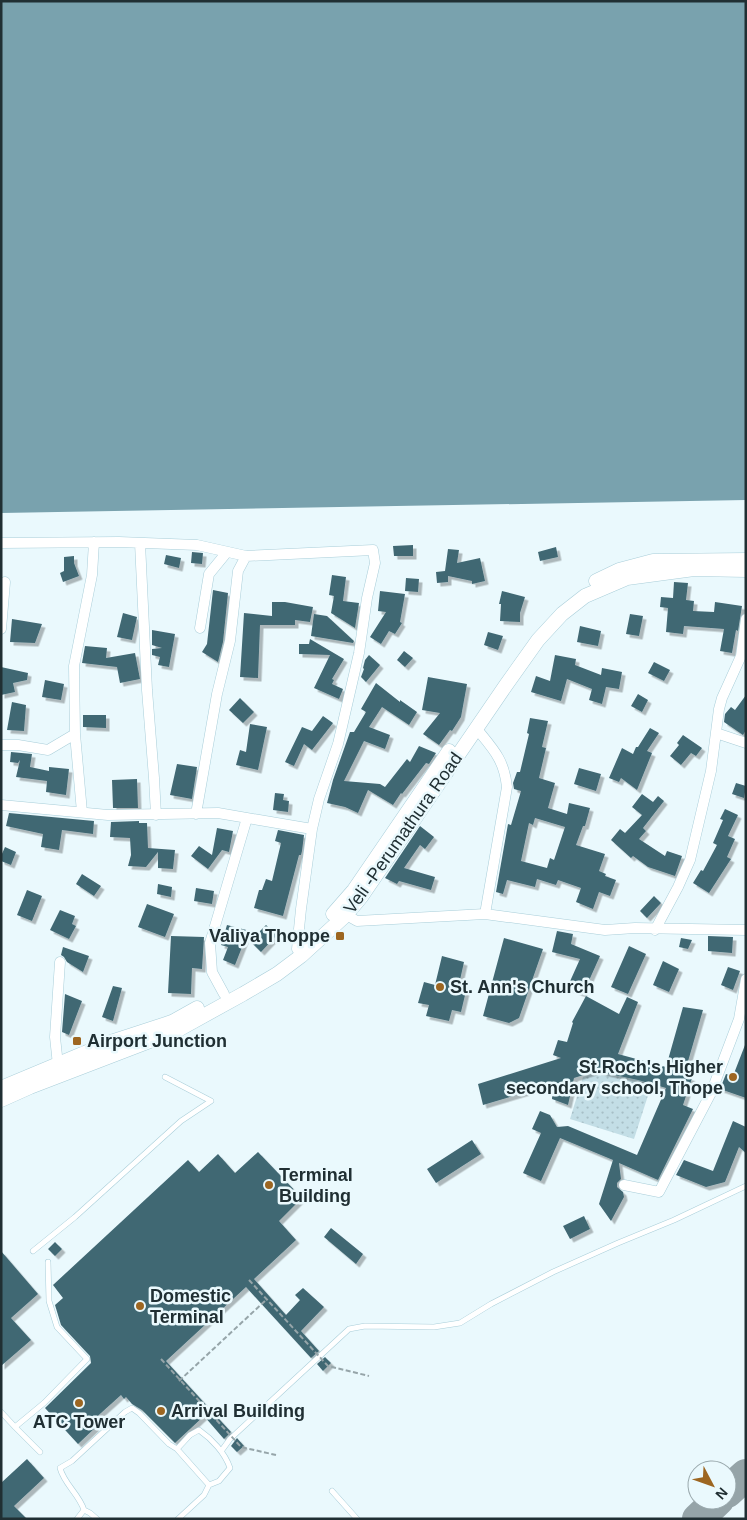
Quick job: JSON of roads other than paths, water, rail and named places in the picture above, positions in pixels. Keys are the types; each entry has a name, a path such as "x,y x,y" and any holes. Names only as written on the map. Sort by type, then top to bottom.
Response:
{"main road":[{"path":"1,1088 58,1065 118,1047 172,1022 283,962 342,913 354,890 530,635 568,599 582,589 620,570 653,560 746,560"},
{"name":"Veli -Perumathura Road","path":"1,1100 118,1047 176,1031 277,974 301,956 342,913 361,897 538,640 562,614 585,596 627,578 694,569 746,570"}],"street":[{"path":"82,812 76,734 74,666 92,575 94,542"},
{"path":"1,543 94,542 197,545 246,556 373,550 375,563 367,598 357,662 338,744 312,830 297,949"},
{"path":"140,543 146,690 156,815"},
{"path":"200,628 209,574 227,552"},
{"path":"196,814 217,694 230,641 238,571 246,556"},
{"path":"1,629 5,582"},
{"path":"655,930 690,860 711,770 722,698 741,656 746,619"},
{"path":"476,728 498,755 505,772 507,787 485,914"},
{"path":"716,733 746,742"},
{"path":"1,745 18,745 48,750 76,734"},
{"path":"1,805 108,815 218,813 312,830"},
{"path":"224,994 212,972 210,943 247,818"},
{"path":"342,913 357,921 485,914 605,930 635,928 655,930 746,930"},
{"path":"58,1065 54,1037 60,962"},
{"path":"624,1185 659,1192 711,1093 739,1019 746,979"}],"lane":[{"path":"33,1251 87,1206 181,1121 211,1101 165,1077"},
{"path":"222,1450 230,1438 349,1329 364,1326 434,1327 460,1323 491,1304 553,1272 674,1220 746,1186"},
{"path":"15,1427 44,1403 87,1359 57,1328 49,1301 48,1262"},
{"path":"97,1519 84,1510 79,1499 65,1481 60,1468 72,1461 129,1410 133,1409 139,1413 169,1444 177,1449 209,1485"},
{"path":"1,1412 40,1452"},
{"path":"177,1449 190,1435 199,1430 216,1447 222,1450 230,1468 219,1481 209,1485 204,1494 178,1519"},
{"path":"332,1491 357,1519"},
{"path":"77,1519 84,1510"}],"place":[{"name":"Valiya Thoppe","path":"340,936"},
{"name":"St. Ann's Church","path":"440,987"},
{"name":"Airport Junction","path":"77,1041"},
{"name":"St.Roch's Higher secondary school, Thope","path":"733,1077"},
{"name":"Terminal Building","path":"269,1185"},
{"name":"Domestic Terminal","path":"140,1306"},
{"name":"ATC Tower","path":"79,1403"},
{"name":"Arrival Building","path":"161,1411"}]}
